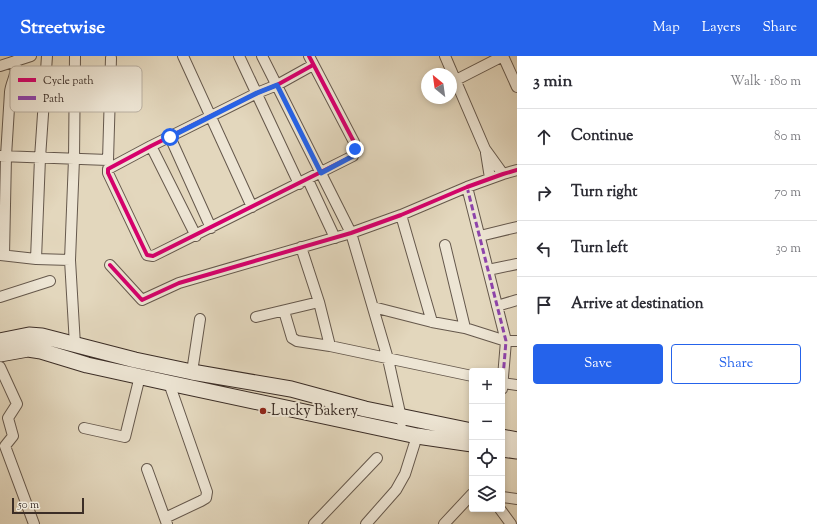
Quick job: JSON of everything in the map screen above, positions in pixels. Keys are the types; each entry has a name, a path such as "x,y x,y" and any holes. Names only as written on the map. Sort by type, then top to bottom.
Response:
{"main road":[{"path":"0,341 29,335 42,336 135,360 192,372 291,389 365,409 469,430"},
{"path":"0,354 28,349 41,351 87,365 169,383 410,434 469,444"},
{"path":"169,383 171,367"},
{"path":"505,438 517,440"},
{"path":"505,449 517,451"}],"street":[{"path":"0,66 31,56"},
{"path":"46,66 47,56"},
{"path":"75,56 75,66"},
{"path":"182,56 252,207"},
{"path":"239,56 257,93 335,238"},
{"path":"262,56 352,233 388,359 402,416 410,434 405,474 396,490 366,524"},
{"path":"445,56 450,68"},
{"path":"457,79 503,56 517,87"},
{"path":"111,58 111,66"},
{"path":"15,61 16,66"},
{"path":"311,61 354,142 355,149 353,156 196,236 154,256 147,256 108,174 108,169 257,93 277,85 311,61"},
{"path":"457,82 485,149 503,174"},
{"path":"10,91 5,121 3,156 2,255 36,259 70,260"},
{"path":"36,259 43,112"},
{"path":"74,112 70,260 75,344"},
{"path":"3,156 108,160 109,112"},
{"path":"170,137 211,228"},
{"path":"151,146 196,236"},
{"path":"485,149 490,178"},
{"path":"110,265 142,300 178,283 352,233 401,216 466,187 517,170"},
{"path":"466,187 506,340 504,368"},
{"path":"401,216 432,322"},
{"path":"480,236 517,227"},
{"path":"445,245 465,328"},
{"path":"301,248 330,346"},
{"path":"488,270 517,264"},
{"path":"0,296 50,281"},
{"path":"497,306 517,300"},
{"path":"256,317 318,302"},
{"path":"373,308 465,328 506,340 517,341"},
{"path":"284,311 292,338 297,341 330,346 469,375"},
{"path":"192,372 200,319"},
{"path":"0,368 17,404 8,418 13,436 5,446 34,524"},
{"path":"84,428 124,437 140,376"},
{"path":"147,469 166,521 206,498 207,492 169,383"},
{"path":"505,385 517,385"},
{"path":"314,524 377,458"},
{"path":"444,524 469,497"},
{"path":"505,497 517,499"},
{"path":"502,512 511,524"}],"marked path":[{"path":"467,187 506,341 504,368"}],"cycle path":[{"path":"309,56 354,142 355,149 353,156 153,256 147,255 108,173 108,169 257,93 277,85 313,65"},
{"path":"110,265 142,300 179,283 351,233 401,215 467,187 517,170"}],"place":[{"name":"Lucky Bakery","path":"263,411"}],"route":[{"path":"170,137 257,93 277,85 321,173 353,156 355,149"}]}
